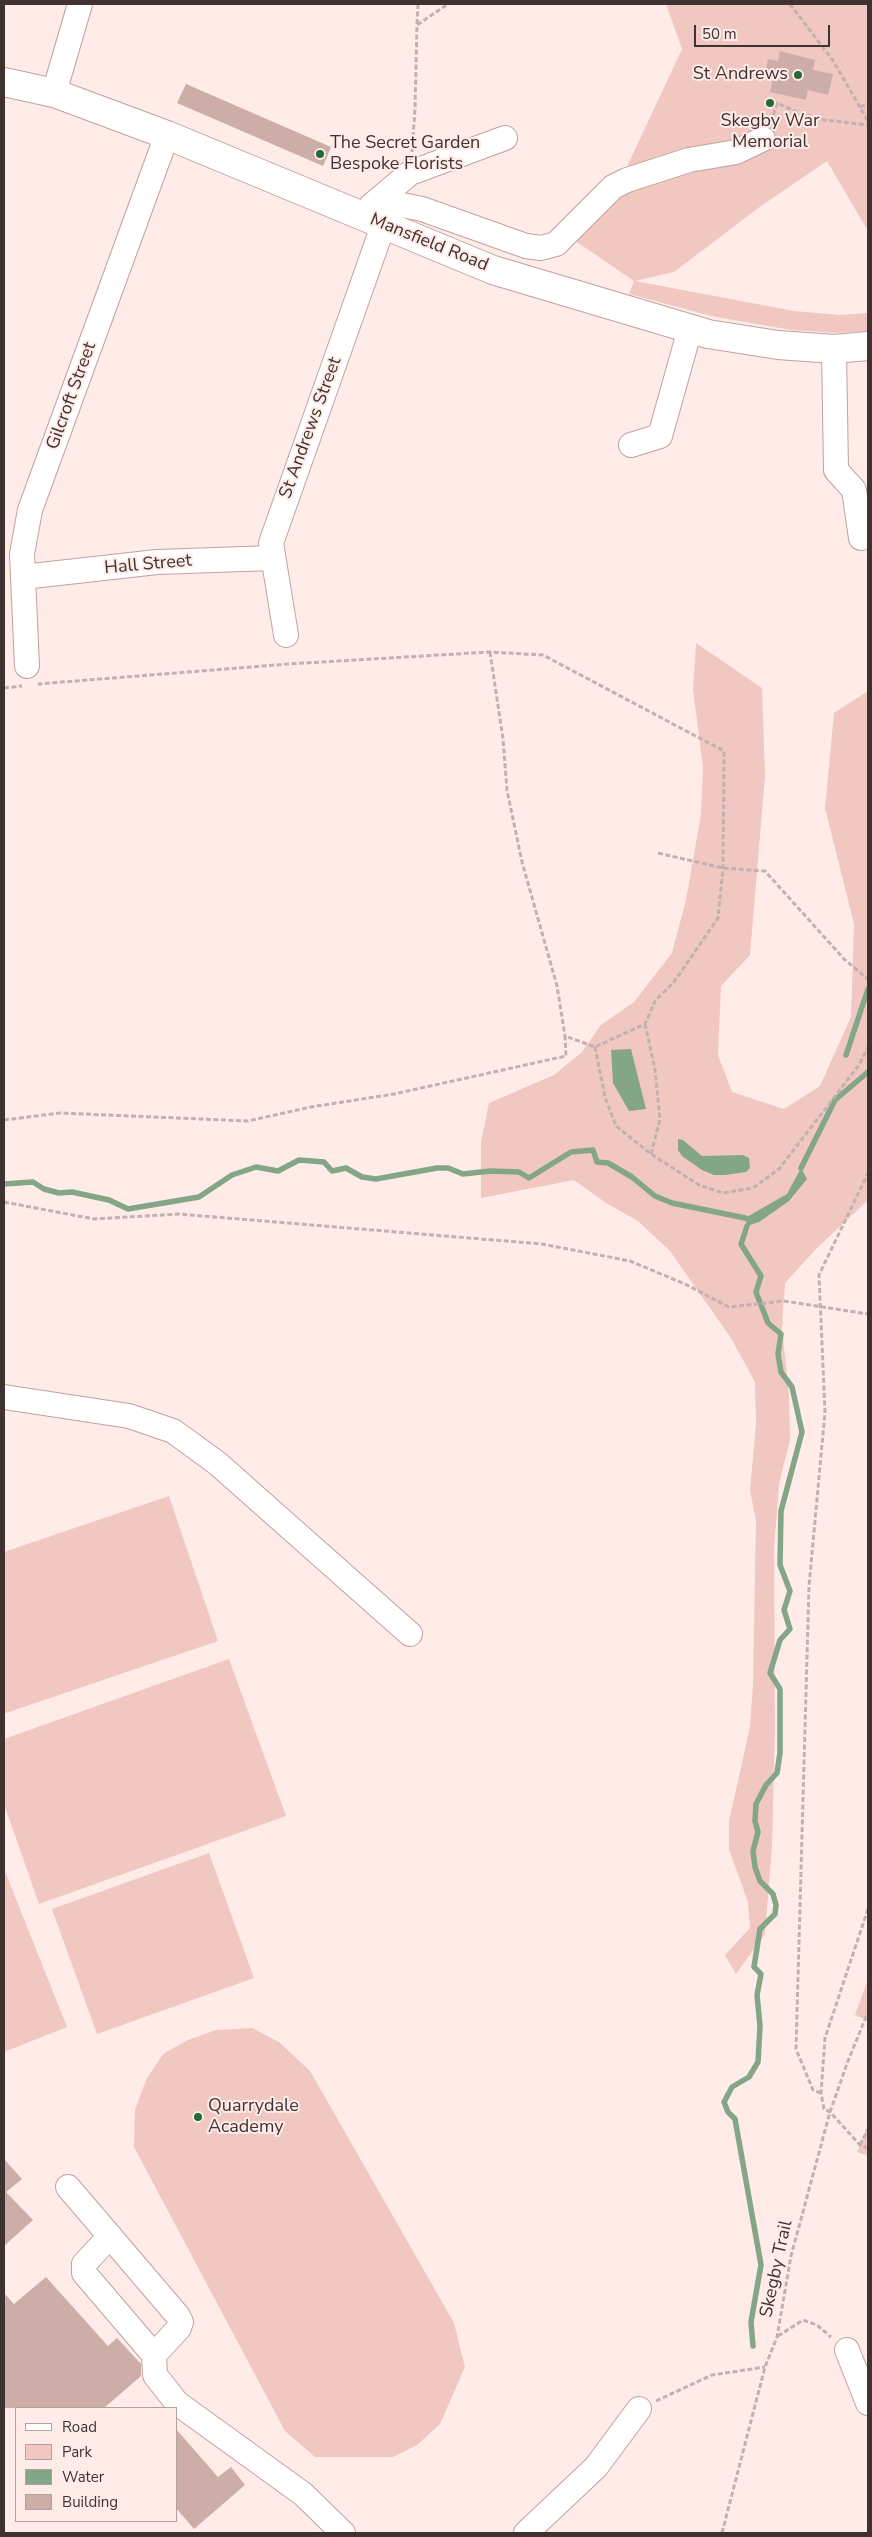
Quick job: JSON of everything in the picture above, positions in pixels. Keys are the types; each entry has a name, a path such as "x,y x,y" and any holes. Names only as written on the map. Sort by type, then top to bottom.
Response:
{"main road":[{"name":"Mansfield Road","path":"4,82 54,93 374,213 493,270 690,329 778,345 834,348 868,346"}],"street":[{"path":"54,93 80,4"},
{"name":"Gilcroft Street","path":"27,666 22,554 30,510 167,135"},
{"path":"374,213 410,173 504,138"},
{"path":"374,213 422,209 526,246 541,248 556,244 613,187 627,180 689,160 736,152 764,139"},
{"name":"St Andrews Street","path":"286,635 271,543 374,213"},
{"path":"631,444 660,436 690,329"},
{"path":"834,348 836,470 854,490 861,538"},
{"name":"Hall Street","path":"23,576 158,562 273,558"},
{"path":"4,1397 130,1416 173,1431 217,1463 410,1634"},
{"path":"68,2187 178,2316 180,2322 173,2336 154,2355"},
{"path":"110,2236 84,2264 84,2273 154,2355 155,2375 177,2403 303,2494 343,2533"},
{"path":"847,2350 868,2403"},
{"path":"526,2533 596,2467 639,2409"}],"path":[{"path":"410,173 416,109 418,4"},
{"path":"417,24 448,4"},
{"path":"791,4 834,62 868,123"},
{"path":"764,139 767,136 777,103 799,113 826,120 868,123"},
{"path":"860,108 868,104"},
{"path":"4,1120 60,1113 248,1121 311,1107 394,1094 566,1056 565,1036 557,986 522,862 507,790 503,738 490,652"},
{"path":"4,688 288,664 490,652 543,655 724,751 723,868 718,918 674,982 655,1001 645,1024 655,1069 660,1120 651,1154"},
{"path":"658,853 723,868 765,871 844,959 868,978"},
{"path":"565,1036 595,1047 645,1024"},
{"path":"595,1047 605,1097 616,1126 651,1154 699,1185 724,1193 753,1188 779,1169 859,1065 868,1047"},
{"path":"821,2093 813,2090 796,2049 809,1586 825,1412 819,1275 868,1173"},
{"path":"4,1202 94,1219 179,1214 542,1244 630,1261 685,1284 729,1307 784,1301 868,1314"},
{"path":"868,1909 825,2038 821,2093 824,2109 830,2112 860,2144 868,2148"},
{"name":"Skegby Trail","path":"722,2533 765,2367 777,2337 791,2256 830,2112 868,2012"},
{"path":"860,2144 868,2129"},
{"path":"777,2337 803,2320 817,2326 847,2350"},
{"path":"639,2409 712,2375 765,2367"}],"green space":[{"path":"666,4 868,4 868,231 827,161 761,206 674,272 635,281 794,311 840,315 868,313 868,331 837,333 791,330 711,316 629,294 634,281 574,240 624,173 682,49"},
{"path":"696,643 762,688 765,776 750,955 721,986 718,1055 732,1092 784,1109 820,1086 851,1017 854,924 825,808 834,713 868,691 868,1200 816,1249 785,1283 782,1328 789,1396 790,1440 779,1484 774,1549 775,1729 772,1846 765,1934 736,1974 725,1955 750,1928 748,1902 729,1849 729,1821 750,1727 753,1684 756,1520 750,1491 756,1424 755,1382 731,1338 670,1251 638,1221 606,1203 574,1180 481,1198 481,1142 489,1103 554,1075 581,1053 601,1025 634,1002 672,953 686,900 701,814 703,767 693,690"},
{"path":"169,1496 218,1641 6,1713 4,1707 4,1552"},
{"path":"229,1659 286,1816 39,1904 4,1804 4,1739"},
{"path":"209,1853 254,1978 97,2034 52,1909"},
{"path":"4,1869 67,2027 4,2052"},
{"path":"868,1979 868,2021 855,2015"},
{"path":"252,2028 279,2042 310,2071 454,2323 465,2367 440,2424 417,2445 393,2457 315,2457 285,2431 134,2147 135,2110 146,2080 163,2054 188,2040 216,2030"},
{"path":"868,2125 868,2156 857,2152"}],"water":[{"path":"631,1049 646,1109 629,1111 613,1083 611,1050"},
{"path":"678,1139 683,1140 702,1156 743,1155 749,1158 750,1168 746,1172 714,1175 702,1170 682,1156 678,1150"},
{"path":"801,1168 807,1179 789,1201 759,1222 747,1226 745,1218 787,1194"}],"building":[{"name":"St Andrews","path":"780,51 815,60 813,70 833,74 828,95 808,90 806,100 770,92 773,79 764,77 768,59 778,61"},
{"path":"186,84 331,147 323,166 177,103"},
{"path":"4,2159 22,2179 6,2192 33,2220 4,2246"},
{"path":"46,2277 108,2346 117,2338 141,2364 141,2376 105,2407 4,2408 4,2293 14,2304"},
{"path":"178,2431 218,2477 231,2467 245,2485 194,2529 178,2510"}],"waterway":[{"path":"846,1055 868,989"},
{"path":"801,1168 835,1100 868,1072"},
{"path":"4,1184 33,1182 44,1189 59,1193 72,1192 109,1200 128,1209 199,1197 232,1175 256,1167 278,1171 299,1160 324,1162 332,1171 346,1168 362,1177 376,1179 437,1168 448,1168 463,1174 490,1171 519,1172 529,1178 571,1152 593,1150 597,1162 608,1163 632,1177 655,1196 672,1203 745,1218"},
{"path":"747,1226 741,1244 761,1276 756,1292 768,1323 781,1334 778,1354 781,1372 792,1387 802,1432 781,1511 780,1565 790,1591 784,1610 790,1629 780,1640 770,1673 780,1689 780,1753 777,1773 766,1785 756,1804 755,1821 758,1832 753,1851 755,1867 760,1881 773,1894 776,1905 775,1914 760,1929 754,1967 761,1974 757,1995 760,2026 758,2062 749,2077 732,2087 724,2102 728,2112 735,2119 761,2265 751,2322 753,2346"}],"place":[{"name":"St Andrews","path":"798,75"},
{"name":"Skegby War Memorial","path":"770,103"},
{"name":"The Secret Garden Bespoke Florists","path":"320,154"},
{"name":"Quarrydale Academy","path":"198,2117"}]}
